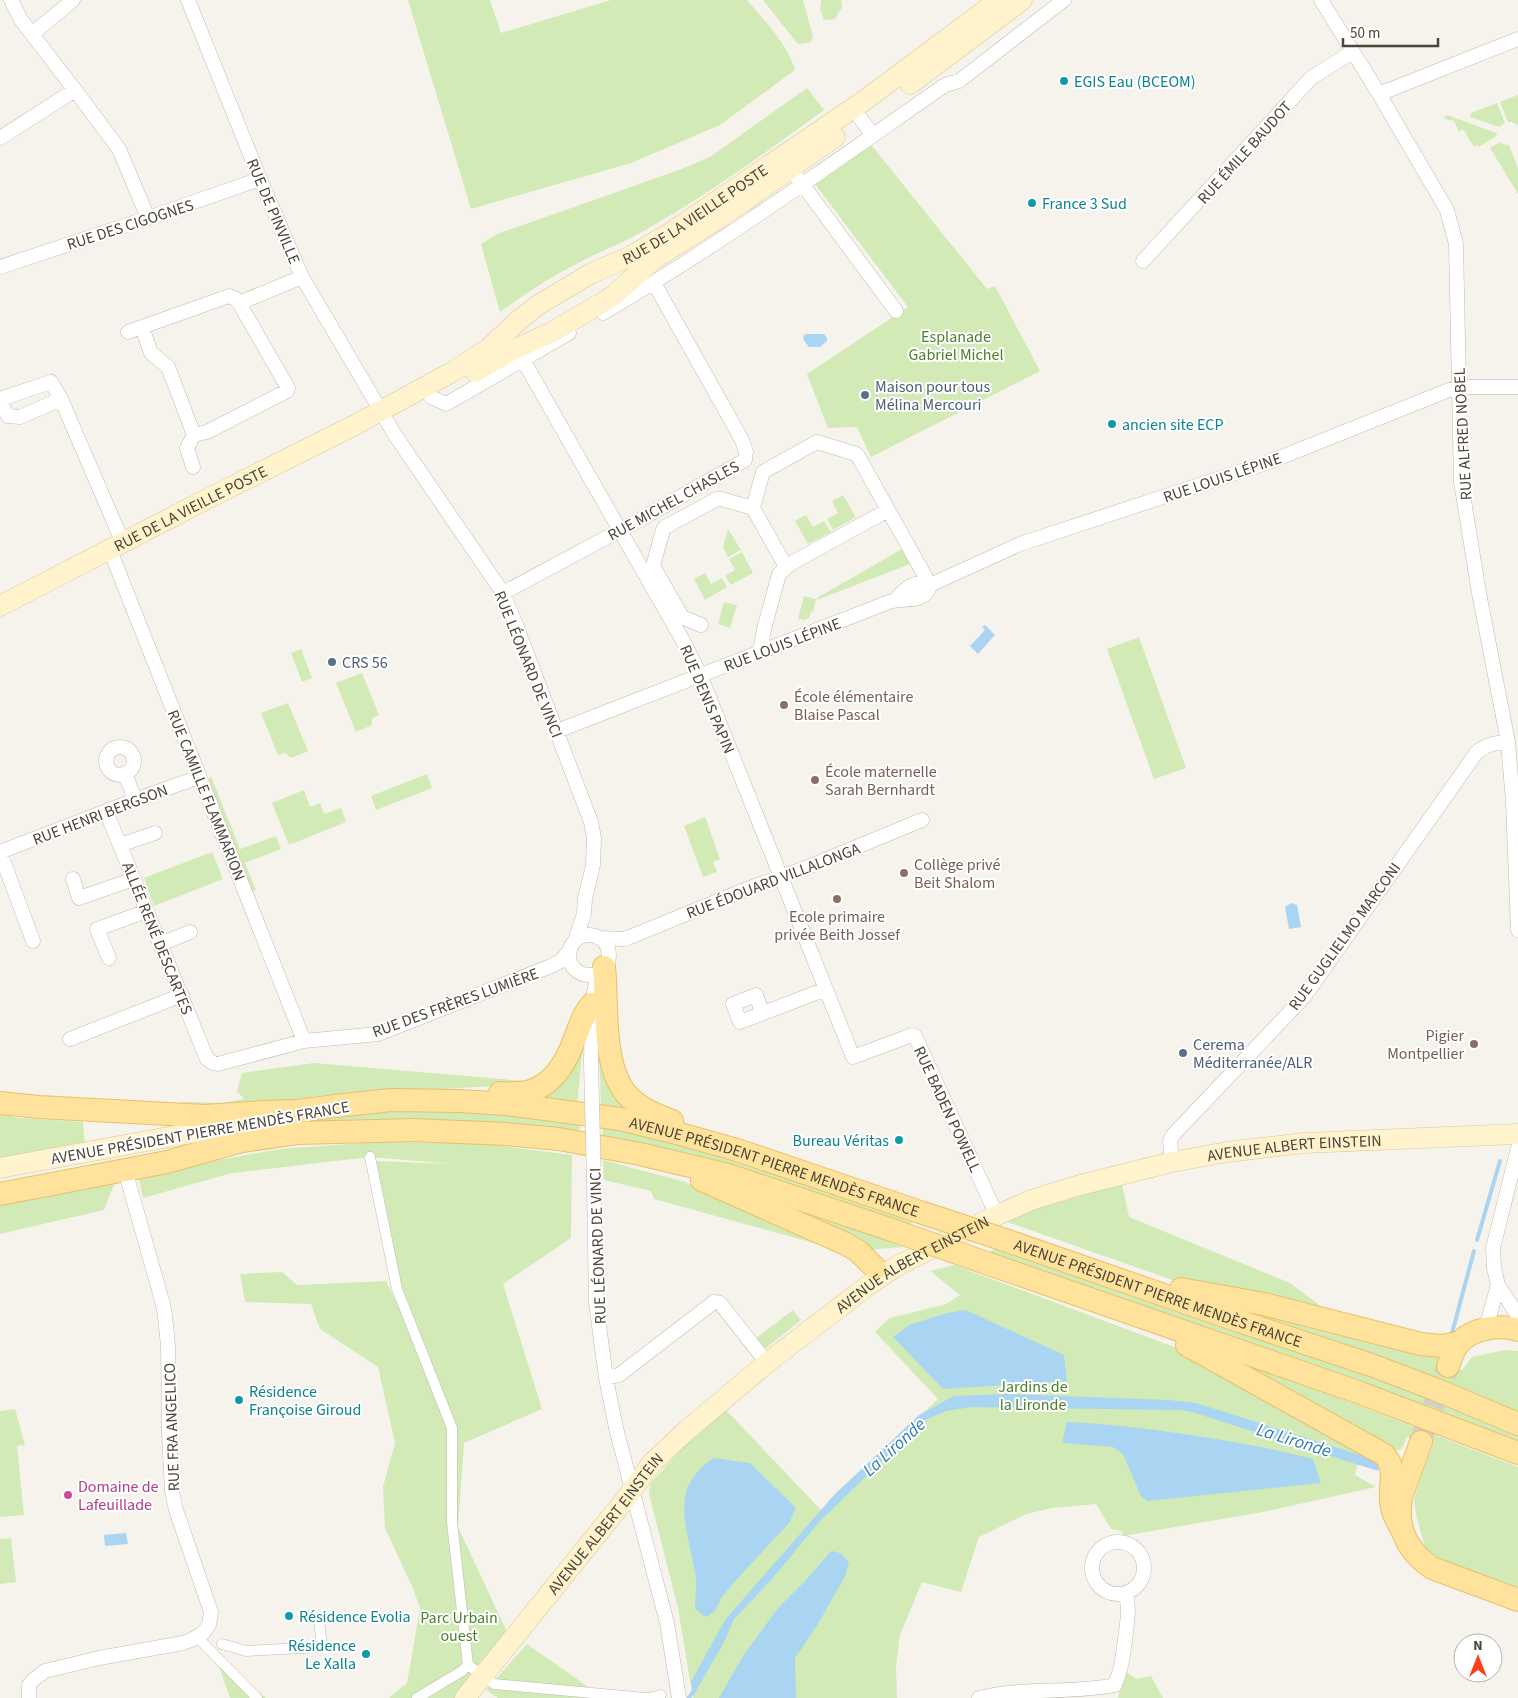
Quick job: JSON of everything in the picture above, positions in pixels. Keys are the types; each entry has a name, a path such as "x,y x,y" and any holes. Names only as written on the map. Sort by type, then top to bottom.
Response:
{"main road":[{"name":"RUE DE LA VIEILLE POSTE","path":"2,599 116,546 381,412 452,372 488,349 538,305 590,274 631,256 670,233 866,100 998,0"},
{"name":"RUE DE LA VIEILLE POSTE","path":"381,412 411,409 431,397 516,359 552,332 614,296 654,258 721,217 796,176 860,118 932,68 1022,0"},
{"path":"603,967 605,1017 611,1060 616,1076 628,1096 652,1114 729,1139 737,1150"},
{"path":"416,1100 455,1094 521,1093 541,1086 559,1070 568,1057 585,1012 593,999"},
{"name":"AVENUE PRÉSIDENT PIERRE MENDÈS FRANCE","path":"0,1168 297,1112 344,1105 416,1100 508,1104 620,1119 737,1150 1005,1240 1374,1366 1518,1424"},
{"path":"0,1103 39,1108 195,1116 297,1112"},
{"name":"AVENUE PRÉSIDENT PIERRE MENDÈS FRANCE","path":"0,1182 86,1166 297,1133 414,1130 559,1139 640,1154 728,1175 1355,1391 1518,1453"},
{"name":"AVENUE ALBERT EINSTEIN","path":"465,1698 475,1670 624,1501 652,1463 686,1431 878,1273 897,1266 998,1214 1031,1200 1172,1162 1227,1152 1304,1143 1518,1134"},
{"path":"0,1194 167,1162 242,1141"},
{"path":"640,1154 649,1164 676,1170 846,1244 858,1251 878,1273"},
{"path":"1130,1284 1143,1279 1196,1293 1264,1304 1421,1344 1441,1346 1458,1343 1471,1334 1486,1328 1511,1328 1518,1330"},
{"path":"1156,1322 1160,1332 1200,1351 1383,1454 1391,1464 1393,1481 1392,1505 1396,1519 1406,1542 1422,1561 1432,1568 1518,1600"},
{"path":"1448,1366 1458,1343"},
{"path":"1400,1528 1401,1497 1421,1442"}],"street":[{"path":"11,0 16,12 32,34 119,148 148,218"},
{"path":"32,34 73,0"},
{"name":"RUE DE PINVILLE","path":"188,0 260,179 302,277 381,412"},
{"name":"RUE DE LA VIEILLE POSTE","path":"516,359 654,283 796,176 873,135 945,84 959,81 1064,0"},
{"name":"RUE ALFRED NOBEL","path":"1321,0 1447,210 1456,244 1461,482 1479,593 1508,742 1513,802 1518,930"},
{"path":"1379,94 1518,39"},
{"name":"RUE ÉMILE BAUDOT","path":"1143,262 1311,78 1352,52"},
{"path":"932,68 937,73 959,81"},
{"path":"0,138 75,90"},
{"path":"860,118 873,135"},
{"path":"796,176 896,311"},
{"name":"RUE DES CIGOGNES","path":"0,267 260,179"},
{"name":"RUE DE LA VIEILLE POSTE","path":"654,258 654,283"},
{"name":"RUE DE LA VIEILLE POSTE","path":"635,275 654,283"},
{"path":"239,303 302,277"},
{"name":"RUE MICHEL CHASLES","path":"503,593 733,468 745,460 747,456 742,440 654,283"},
{"path":"128,332 229,296 236,299 239,303 288,388 287,391 207,432 194,435 187,448 193,467"},
{"path":"142,327 152,353 168,367 194,435"},
{"name":"RUE DENIS PAPIN","path":"516,359 619,530 687,648 701,677 853,1057"},
{"path":"51,382 61,399 20,417 8,416 0,400 51,382"},
{"name":"RUE LOUIS LÉPINE","path":"557,731 701,677 895,600 907,587 924,582 930,585 1020,544 1269,462 1459,388 1518,387"},
{"name":"RUE CAMILLE FLAMMARION","path":"61,399 199,777 304,1041"},
{"name":"RUE LÉONARD DE VINCI","path":"381,412 400,443 503,593 591,822 593,865 584,899 584,914 573,945"},
{"path":"753,508 764,472 817,442 858,456 930,585"},
{"path":"701,625 682,617 653,566 665,527 717,499 753,508 786,567"},
{"path":"760,653 764,629 777,581 786,567 888,510"},
{"name":"RUE GUGLIELMO MARCONI","path":"1172,1162 1170,1142 1173,1135 1304,997 1477,752 1495,742 1508,742"},
{"path":"125,774 134,800"},
{"name":"RUE HENRI BERGSON","path":"33,941 0,852 199,777"},
{"name":"ALLÉE RENÉ DESCARTES","path":"106,811 207,1059 212,1063"},
{"name":"RUE ÉDOUARD VILLALONGA","path":"596,937 624,939 922,820"},
{"path":"120,845 155,833"},
{"path":"73,879 79,898 134,879"},
{"path":"109,958 97,929 147,911"},
{"name":"RUE LÉONARD DE VINCI","path":"584,914 596,937"},
{"path":"161,944 190,932"},
{"path":"603,967 607,948 596,937 586,935 573,945 569,955 577,969 593,974 603,967 624,939"},
{"name":"RUE DES FRÈRES LUMIÈRE","path":"212,1063 218,1064 304,1041 378,1034 551,966 561,960 573,945"},
{"name":"RUE DES FRÈRES LUMIÈRE","path":"551,966 577,969"},
{"name":"RUE LÉONARD DE VINCI","path":"603,967 593,999 591,1063 596,1303 606,1378 616,1428 668,1623 679,1694"},
{"name":"RUE LÉONARD DE VINCI","path":"577,969 588,981 593,999"},
{"path":"762,1012 756,995 733,1004 740,1022 826,989"},
{"path":"70,1040 182,995"},
{"name":"RUE BADEN POWELL","path":"853,1057 912,1035 915,1036 998,1214"},
{"path":"1518,1148 1493,1248 1494,1268 1498,1285 1518,1316"},
{"path":"370,1157 397,1290 452,1428 452,1522 475,1670"},
{"name":"RUE FRA ANGELICO","path":"125,1170 165,1316 168,1346 172,1491 176,1510 211,1612 210,1624 197,1637"},
{"path":"1486,1328 1498,1285"},
{"path":"606,1378 619,1375 714,1302 720,1303 767,1363"},
{"path":"979,1698 1022,1692 1087,1690 1115,1685 1123,1664 1129,1610 1126,1594"},
{"path":"222,1644 246,1651 322,1647 319,1620"},
{"path":"29,1698 29,1685 32,1680 45,1671 99,1658 183,1643 197,1637 257,1698"},
{"path":"417,1698 462,1671 475,1670 494,1684 648,1698 661,1696"}],"green space":[{"path":"408,0 490,0 501,33 611,0 747,0 781,42 795,70 720,125 631,163 471,209"},
{"path":"763,0 803,0 813,37 811,42 797,43"},
{"path":"821,0 841,0 842,7 835,19 824,20 820,9"},
{"path":"807,88 824,110 689,204 635,236 591,256 562,272 500,312 481,244 497,234 679,170 710,157"},
{"path":"1518,95 1517,125 1508,122 1500,102"},
{"path":"1497,103 1505,123 1499,127 1470,117 1471,113"},
{"path":"1447,115 1496,133 1497,136 1478,147 1477,145 1474,147 1463,129 1459,132 1454,121 1445,119 1444,117"},
{"name":"Esplanade Gabriel Michel","path":"869,142 987,289 995,286 1040,371 871,457 857,427 828,428 807,374 908,307 812,180"},
{"path":"1500,142 1509,145 1518,168 1518,194 1490,148"},
{"path":"843,495 856,517 833,530 827,519 838,513 832,501"},
{"path":"806,515 813,527 824,521 831,532 808,544 795,521"},
{"path":"728,529 741,550 728,557 723,547"},
{"path":"902,549 910,564 817,600 817,598"},
{"path":"742,552 753,573 731,585 725,576 735,570 729,559"},
{"path":"705,573 711,584 722,578 727,587 705,600 694,579"},
{"path":"804,596 816,599 813,612 811,611 809,618 804,620 798,619"},
{"path":"724,602 737,605 730,628 718,624"},
{"path":"1139,637 1186,768 1154,779 1107,649"},
{"path":"301,649 312,678 302,682 291,653"},
{"path":"362,673 379,715 372,718 372,725 356,732 336,683"},
{"path":"288,703 308,751 291,758 285,753 278,755 261,713"},
{"path":"427,774 432,788 376,810 371,796"},
{"path":"211,776 240,849 276,836 281,849 245,863 256,890 252,891 208,781"},
{"path":"304,790 310,807 320,803 324,814 341,808 346,822 289,845 272,803"},
{"path":"705,817 720,859 713,862 717,872 703,877 684,826"},
{"path":"212,852 223,879 154,906 144,878"},
{"path":"598,1017 645,1117 601,1108"},
{"path":"584,1034 577,1106 535,1099"},
{"path":"314,1063 524,1081 514,1085 317,1096 250,1107 163,1107 182,1102 222,1103 244,1099 237,1091 242,1073"},
{"path":"457,1107 580,1121 579,1135 263,1130 262,1126 390,1109"},
{"path":"0,1114 19,1118 83,1122 85,1146 0,1161"},
{"path":"602,1123 659,1135 917,1219 905,1228 603,1139"},
{"name":"Parc Urbain ouest","path":"377,1142 480,1143 572,1155 571,1238 503,1284 542,1409 464,1443 458,1527 508,1634 456,1698 389,1698 407,1683 420,1608 385,1528 383,1487 395,1443 378,1367 320,1329 311,1304 245,1302 240,1274 282,1272 297,1285 386,1281 456,1426 400,1289 375,1161 453,1164 370,1157 232,1173 143,1198 139,1179 142,1174 280,1149"},
{"path":"603,1160 685,1182 734,1201 846,1252 654,1199 651,1191 604,1180"},
{"path":"115,1182 104,1210 0,1234 0,1201"},
{"path":"1122,1184 1129,1217 1290,1283 1330,1313 1178,1282 999,1219"},
{"path":"758,1199 800,1205 903,1247 866,1250"},
{"path":"1001,1245 1308,1352 1518,1431 1518,1444 985,1255"},
{"name":"Jardins de la Lironde","path":"954,1265 1182,1350 1366,1452 1357,1466 1355,1475 1376,1487 1263,1512 1123,1536 1122,1531 1111,1529 1096,1504 1052,1508 1026,1514 979,1537 961,1592 922,1582 900,1635 896,1667 897,1698 693,1698 678,1608 650,1498 649,1490 651,1483 693,1436 726,1410 821,1510 938,1399 875,1332 890,1318 946,1304 960,1295 930,1271"},
{"path":"1211,1301 1438,1350 1439,1362 1462,1370 1472,1357 1505,1350 1518,1351 1518,1413"},
{"path":"793,1310 801,1320 765,1349 756,1338"},
{"path":"1234,1357 1297,1379 1354,1404 1518,1467 1518,1589 1457,1568 1425,1547 1414,1500 1433,1445 1407,1437 1402,1449 1396,1450 1385,1447 1268,1384"},
{"path":"15,1409 25,1445 17,1446 24,1515 0,1517 0,1411"},
{"path":"11,1538 16,1582 0,1584 0,1539"},
{"path":"527,1644 604,1698 498,1698 486,1690"},
{"path":"218,1664 242,1677 266,1698 230,1698"},
{"path":"1124,1671 1137,1679 1151,1676 1163,1698 1118,1698"}],"water":[{"path":"824,334 827,341 820,347 809,347 803,339 804,335"},
{"path":"985,625 995,635 978,654 970,646 985,630 982,627"},
{"path":"1291,903 1297,905 1301,927 1289,929 1285,907"},
{"path":"966,1310 1064,1355 1067,1381 943,1389 893,1337 909,1325 947,1313"},
{"path":"1007,1394 1169,1400 1196,1403 1379,1461 1378,1471 1192,1412 1180,1410 972,1407 946,1411 923,1421 820,1521 772,1579 734,1619 723,1644 693,1696 691,1682 725,1620 834,1495 919,1415 954,1396"},
{"path":"1067,1422 1179,1433 1277,1450 1313,1459 1321,1483 1147,1501 1141,1496 1123,1454 1113,1447 1062,1443"},
{"path":"713,1458 750,1463 796,1508 789,1523 721,1598 715,1611 706,1617 695,1609 696,1578 684,1506 686,1492 691,1481 699,1470"},
{"path":"126,1533 128,1544 105,1546 104,1535"},
{"path":"831,1551 842,1554 849,1563 845,1576 818,1624 795,1658 796,1698 719,1698 743,1656 778,1608"}],"waterway":[{"name":"La Lironde","path":"1477,1240 1500,1161"},
{"name":"La Lironde","path":"1452,1333 1474,1251"},
{"name":"La Lironde","path":"689,1698 694,1690"}],"tunnel":[{"path":"1422,1438 1448,1366"}],"place":[{"name":"EGIS Eau (BCEOM)","path":"1064,81"},
{"name":"France 3 Sud","path":"1032,203"},
{"name":"Maison pour tous Mélina Mercouri","path":"865,395"},
{"name":"ancien site ECP","path":"1112,424"},
{"name":"CRS 56","path":"332,662"},
{"name":"École élémentaire Blaise Pascal","path":"784,705"},
{"name":"École maternelle Sarah Bernhardt","path":"815,780"},
{"name":"Collège privé Beit Shalom","path":"904,873"},
{"name":"Ecole primaire privée Beith Jossef","path":"837,899"},
{"name":"Pigier Montpellier","path":"1474,1044"},
{"name":"Cerema Méditerranée/ALR","path":"1183,1053"},
{"name":"Bureau Véritas","path":"899,1140"},
{"name":"Résidence Françoise Giroud","path":"239,1400"},
{"name":"Domaine de Lafeuillade","path":"68,1495"},
{"name":"Résidence Evolia","path":"289,1616"},
{"name":"Résidence Le Xalla","path":"366,1654"}]}
